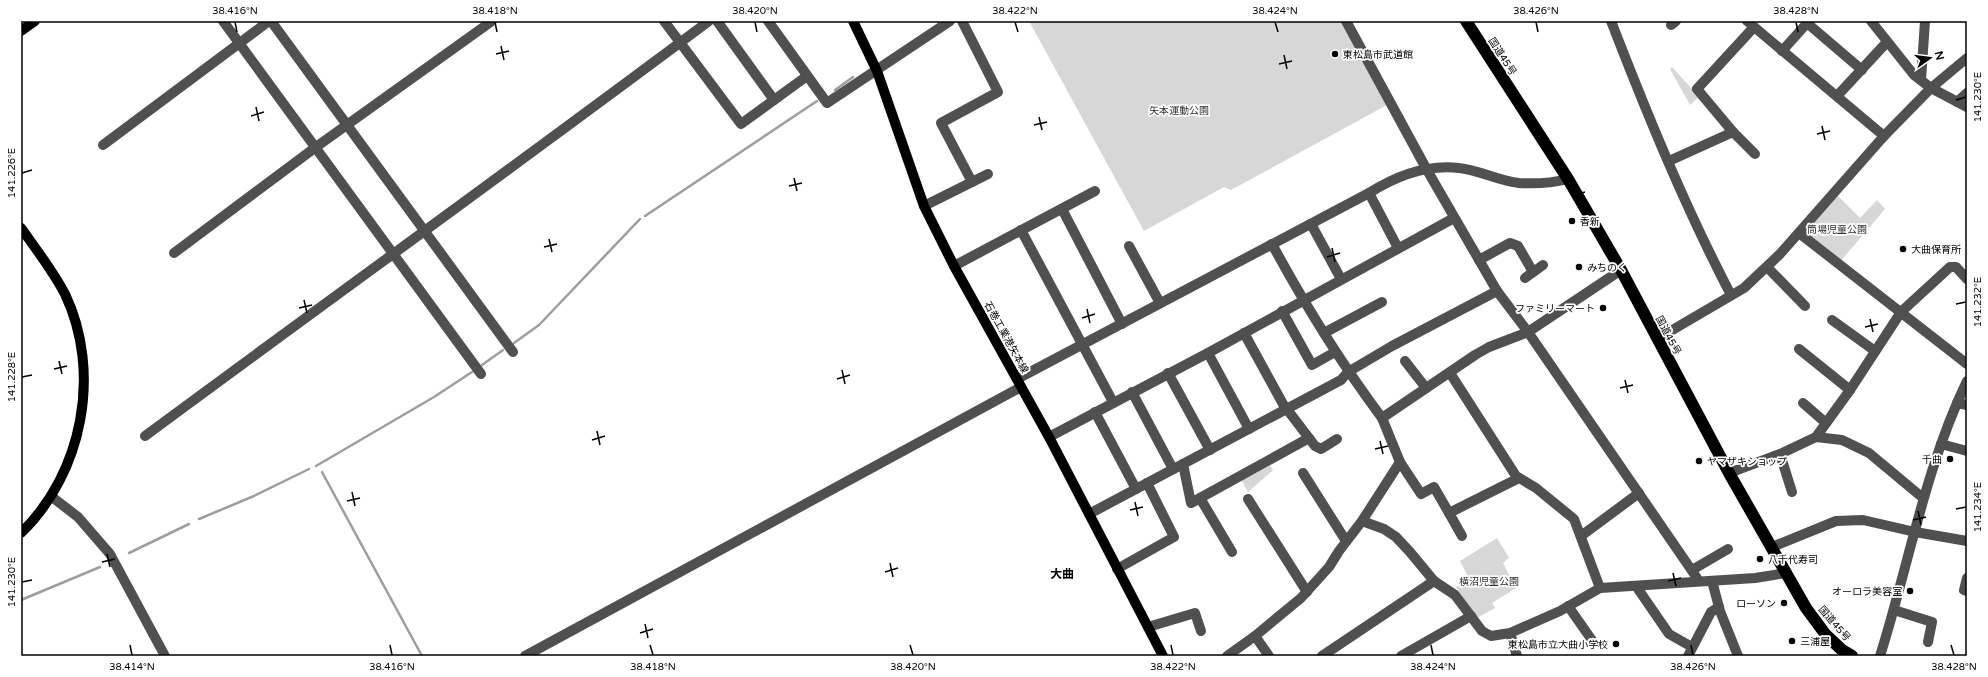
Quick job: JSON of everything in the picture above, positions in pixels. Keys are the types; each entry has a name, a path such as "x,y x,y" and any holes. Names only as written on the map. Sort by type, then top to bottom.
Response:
{"highway":[{"name":"国道45号","path":"1466,21 1568,179 1621,270 1729,473 1786,573 1818,626 1844,654"}],"main road":[{"path":"21,32 35,21"},
{"name":"石巻工業港矢本線","path":"853,21 877,71 924,206 954,266 1049,437 1163,656"},
{"path":"21,228 64,294 77,327 83,359 84,382 82,407 69,461 52,496 21,533"}],"street":[{"path":"223,21 481,374"},
{"path":"103,145 270,21 513,352"},
{"path":"174,253 316,147 492,21"},
{"path":"664,21 741,124 807,76"},
{"path":"145,436 424,230 574,123 709,21"},
{"path":"717,21 774,100"},
{"path":"768,21 827,103 950,21"},
{"path":"962,21 998,92 941,123 972,182"},
{"path":"1346,21 1427,170 1497,291 1528,332 1699,581"},
{"path":"1612,21 1641,99 1709,252 1732,295"},
{"path":"1871,21 1914,75 1931,88 1967,108"},
{"path":"1921,80 1925,21"},
{"path":"1782,51 1808,22 1862,70"},
{"path":"1756,154 1733,132 1697,89 1751,24 1884,136"},
{"path":"1836,96 1887,42"},
{"path":"1657,339 1744,288 1799,233 1884,136 1931,88 1967,58"},
{"path":"1957,102 1967,93"},
{"path":"1669,161 1733,132"},
{"path":"525,656 1019,383 1081,345 1311,224 1369,193 1388,181 1406,174 1427,170 1459,168 1518,183 1552,183 1568,179"},
{"path":"924,206 988,174"},
{"path":"954,266 1095,191"},
{"path":"1369,193 1398,248"},
{"path":"1062,209 1122,324"},
{"path":"1049,437 1112,402 1208,353 1302,300 1454,218"},
{"path":"1311,224 1341,279"},
{"path":"1021,230 1112,402"},
{"path":"1799,233 1967,364"},
{"path":"1479,260 1510,243 1518,246 1529,275 1543,265"},
{"path":"1272,244 1302,300 1324,333 1334,352 1382,418 1400,462 1421,494 1434,487 1462,536"},
{"path":"1129,246 1160,303"},
{"path":"1766,267 1805,306"},
{"path":"1729,473 1780,454 1816,437 1850,390 1901,312 1950,267 1956,267 1967,279"},
{"path":"1382,418 1489,347 1528,332 1621,270"},
{"path":"1089,514 1288,409 1341,380 1348,372 1497,291"},
{"path":"1324,333 1382,302"},
{"path":"1282,311 1312,365 1334,352"},
{"path":"1832,320 1875,351"},
{"path":"1244,333 1283,404 1315,446 1321,449 1337,439"},
{"path":"1799,349 1850,390"},
{"path":"1208,353 1249,429"},
{"path":"1405,361 1426,388"},
{"path":"1168,373 1210,450"},
{"path":"1450,373 1516,476 1536,488 1574,519 1600,588"},
{"path":"1880,656 1894,610 1923,498 1941,444 1957,402 1967,381"},
{"path":"1132,392 1173,469"},
{"path":"1957,402 1967,405"},
{"path":"1803,403 1826,423"},
{"path":"1095,412 1136,489"},
{"path":"1816,437 1842,440 1868,453 1923,498"},
{"path":"1183,464 1191,503 1309,438"},
{"path":"1941,444 1967,451"},
{"path":"1780,454 1792,492"},
{"path":"1227,656 1255,636 1307,592 1329,567 1346,541 1362,521 1400,462"},
{"path":"1303,473 1346,541"},
{"path":"1449,513 1519,478"},
{"path":"1117,569 1174,537 1147,483"},
{"path":"1581,536 1639,493"},
{"path":"52,496 78,517 110,554 165,656"},
{"path":"1200,498 1232,552"},
{"path":"1248,499 1307,592"},
{"path":"1772,547 1836,520 1863,520 1915,532 1967,541"},
{"path":"1362,521 1384,528 1396,537 1434,581 1455,595 1482,631 1491,636 1510,633 1568,606 1600,588 1755,578 1786,573"},
{"path":"1692,570 1728,549"},
{"path":"1967,578 1964,590 1967,591"},
{"path":"1322,656 1434,581"},
{"path":"1712,581 1719,607 1738,656"},
{"path":"1636,586 1669,634 1690,652 1710,612 1719,607"},
{"path":"1568,606 1594,643"},
{"path":"1148,627 1194,610 1201,631"},
{"path":"1894,610 1932,622 1928,642"},
{"path":"1401,656 1471,616"},
{"path":"1510,633 1516,656"},
{"path":"1255,636 1268,656"}],"green space":[{"name":"矢本運動公園","path":"1029,21 1343,21 1387,105 1231,190 1224,187 1144,231"},
{"path":"1672,67 1699,97 1690,105 1670,69"},
{"name":"筒場児童公園","path":"1836,194 1860,218 1877,200 1885,209 1839,263 1803,232"},
{"path":"1269,464 1273,470 1248,492 1241,480"},
{"name":"横沼児童公園","path":"1497,538 1509,558 1503,563 1516,588 1492,603 1495,608 1477,618 1456,587 1470,580 1460,561"}],"waterway":[{"path":"835,90 853,77"},
{"path":"645,216 817,101"},
{"path":"514,343 539,325 640,219"},
{"path":"482,365 503,350"},
{"path":"316,466 434,397 472,372"},
{"path":"199,519 254,496 309,469"},
{"path":"322,472 422,656"},
{"path":"129,553 189,524"},
{"path":"21,600 100,567"}],"place":[{"name":"東松島市武道館","path":"1335,54"},
{"name":"香新","path":"1572,221"},
{"name":"大曲保育所","path":"1903,249"},
{"name":"みちのく","path":"1579,267"},
{"name":"ファミリーマート","path":"1603,308"},
{"name":"千曲","path":"1950,459"},
{"name":"ヤマザキショップ","path":"1699,461"},
{"name":"八千代寿司","path":"1760,559"},
{"name":"オーロラ美容室","path":"1910,591"},
{"name":"ローソン","path":"1784,603"},
{"name":"三浦屋","path":"1792,641"},
{"name":"東松島市立大曲小学校","path":"1616,644"}],"district":[{"name":"大曲","path":"1062,574"}]}
